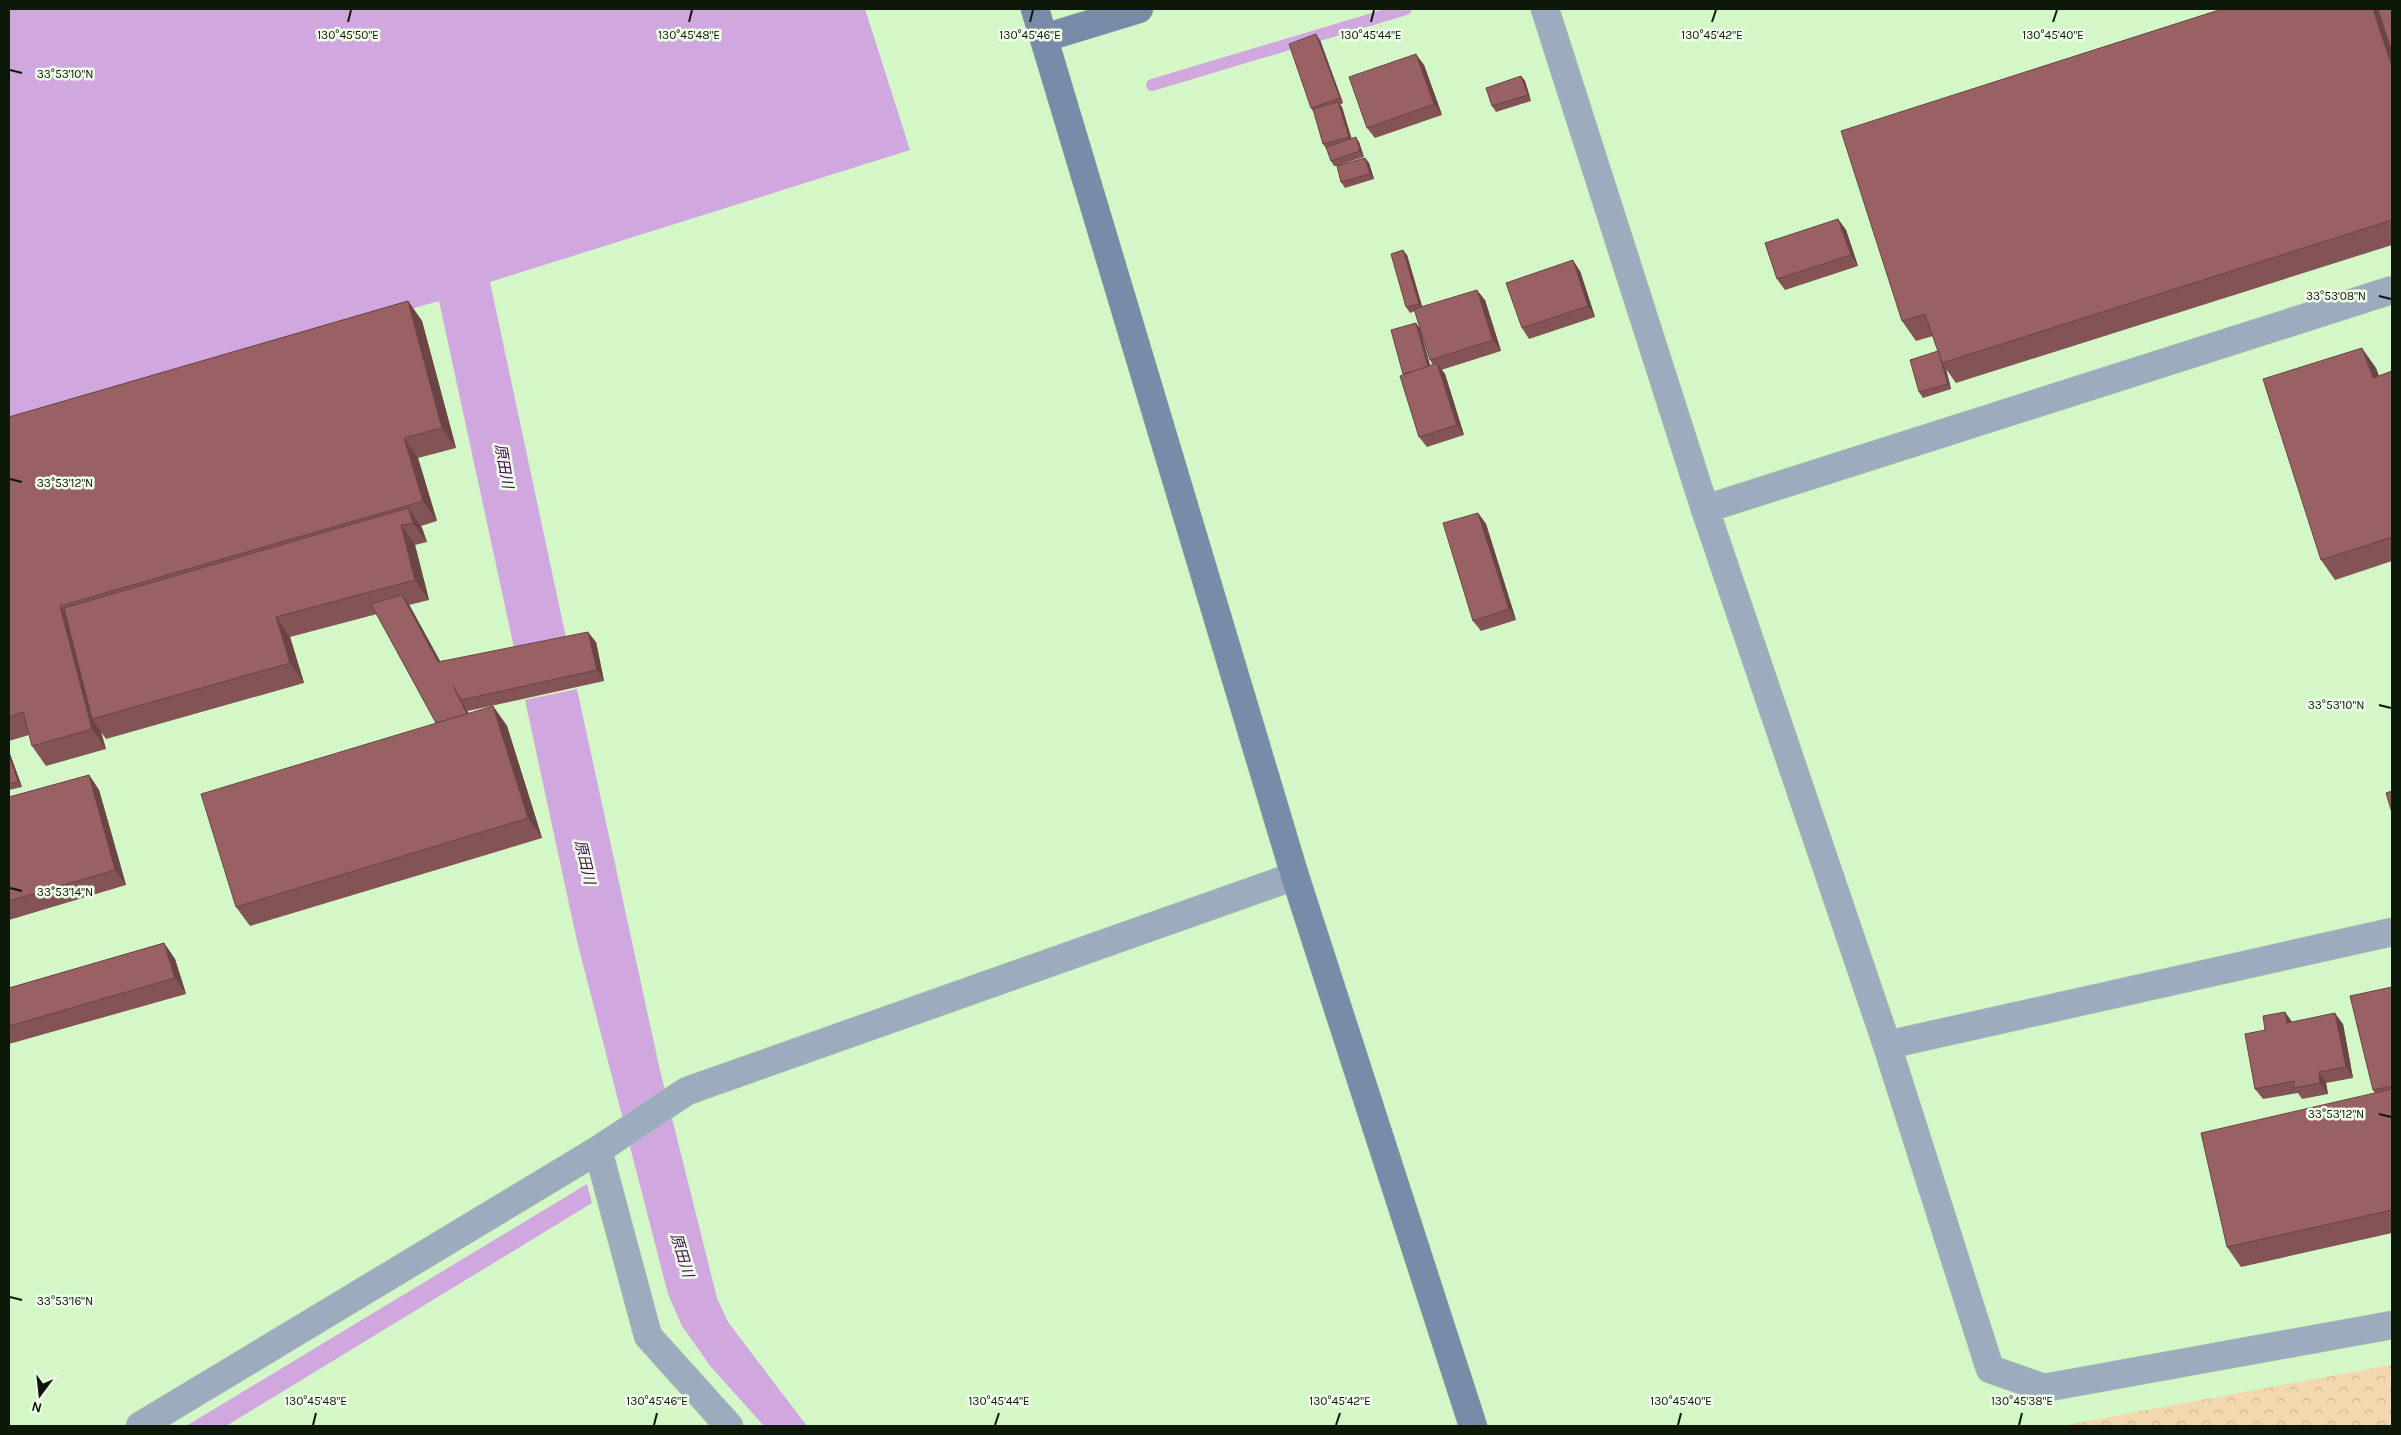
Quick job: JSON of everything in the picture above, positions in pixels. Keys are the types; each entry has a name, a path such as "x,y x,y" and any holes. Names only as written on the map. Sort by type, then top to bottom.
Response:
{"street":[{"path":"1035,9 1295,876 1473,1426"},
{"path":"1044,38 1139,9"},
{"path":"1545,9 1705,509 1888,1045 1990,1369 2044,1388 2392,1325"},
{"path":"1705,509 2392,290"},
{"path":"140,1426 598,1150 687,1092 1295,876"},
{"path":"1888,1045 2392,932"},
{"path":"598,1150 648,1336 729,1426"}],"green space":[{"path":"2392,1365 2392,1426 2060,1426"}],"water":[{"name":"原田川","path":"9,9 865,9 910,150 490,282 568,647 516,657 439,301 9,423"},
{"name":"原田川","path":"577,689 659,1066 717,1298 728,1322 807,1426 764,1426 711,1367 682,1326 668,1294 577,941 525,700"},
{"path":"587,1184 592,1203 226,1426 186,1426"}],"building":[{"path":"2222,9 2373,9 2392,67 2392,220 1942,363 1925,314 1902,321 1841,131"},
{"path":"2378,9 2392,9 2392,53"},
{"path":"1316,34 1340,98 1311,108 1289,44"},
{"path":"1416,54 1434,104 1367,128 1349,77"},
{"path":"1521,76 1528,95 1492,106 1486,88"},
{"path":"1338,102 1349,137 1323,144 1313,109"},
{"path":"1356,137 1360,151 1331,161 1326,147"},
{"path":"1365,158 1370,174 1341,182 1337,166"},
{"path":"1838,219 1851,255 1777,279 1765,243"},
{"path":"1403,250 1419,304 1406,307 1391,254"},
{"path":"1573,260 1588,306 1522,328 1506,283"},
{"path":"1477,290 1493,340 1430,360 1414,309"},
{"path":"408,301 442,428 404,438 423,501 60,606 92,729 32,746 23,712 9,717 9,417"},
{"path":"1416,323 1428,367 1403,374 1391,330"},
{"path":"2362,348 2373,378 2392,371 2392,537 2321,560 2263,379"},
{"path":"1938,351 1948,384 1919,392 1910,360"},
{"path":"1437,363 1457,425 1419,437 1400,376"},
{"path":"408,508 413,523 401,525 415,580 276,617 290,663 92,719 64,608"},
{"path":"1478,513 1509,609 1473,621 1443,523"},
{"path":"402,595 438,662 588,632 597,670 461,700 453,686 467,714 436,723 371,604"},
{"path":"493,706 528,818 236,907 201,794"},
{"path":"9,755 18,781 9,784"},
{"path":"89,775 115,870 9,901 9,797"},
{"path":"2392,791 2392,813 2386,793"},
{"path":"164,943 175,978 9,1026 9,988"},
{"path":"2392,987 2392,1086 2373,1090 2350,996"},
{"path":"2285,1012 2287,1023 2335,1013 2346,1067 2319,1072 2320,1083 2294,1088 2294,1081 2255,1089 2245,1034 2265,1030 2263,1016"},
{"path":"2392,1089 2392,1210 2227,1247 2201,1133"}],"waterway":[{"path":"1152,85 1406,9"}]}
